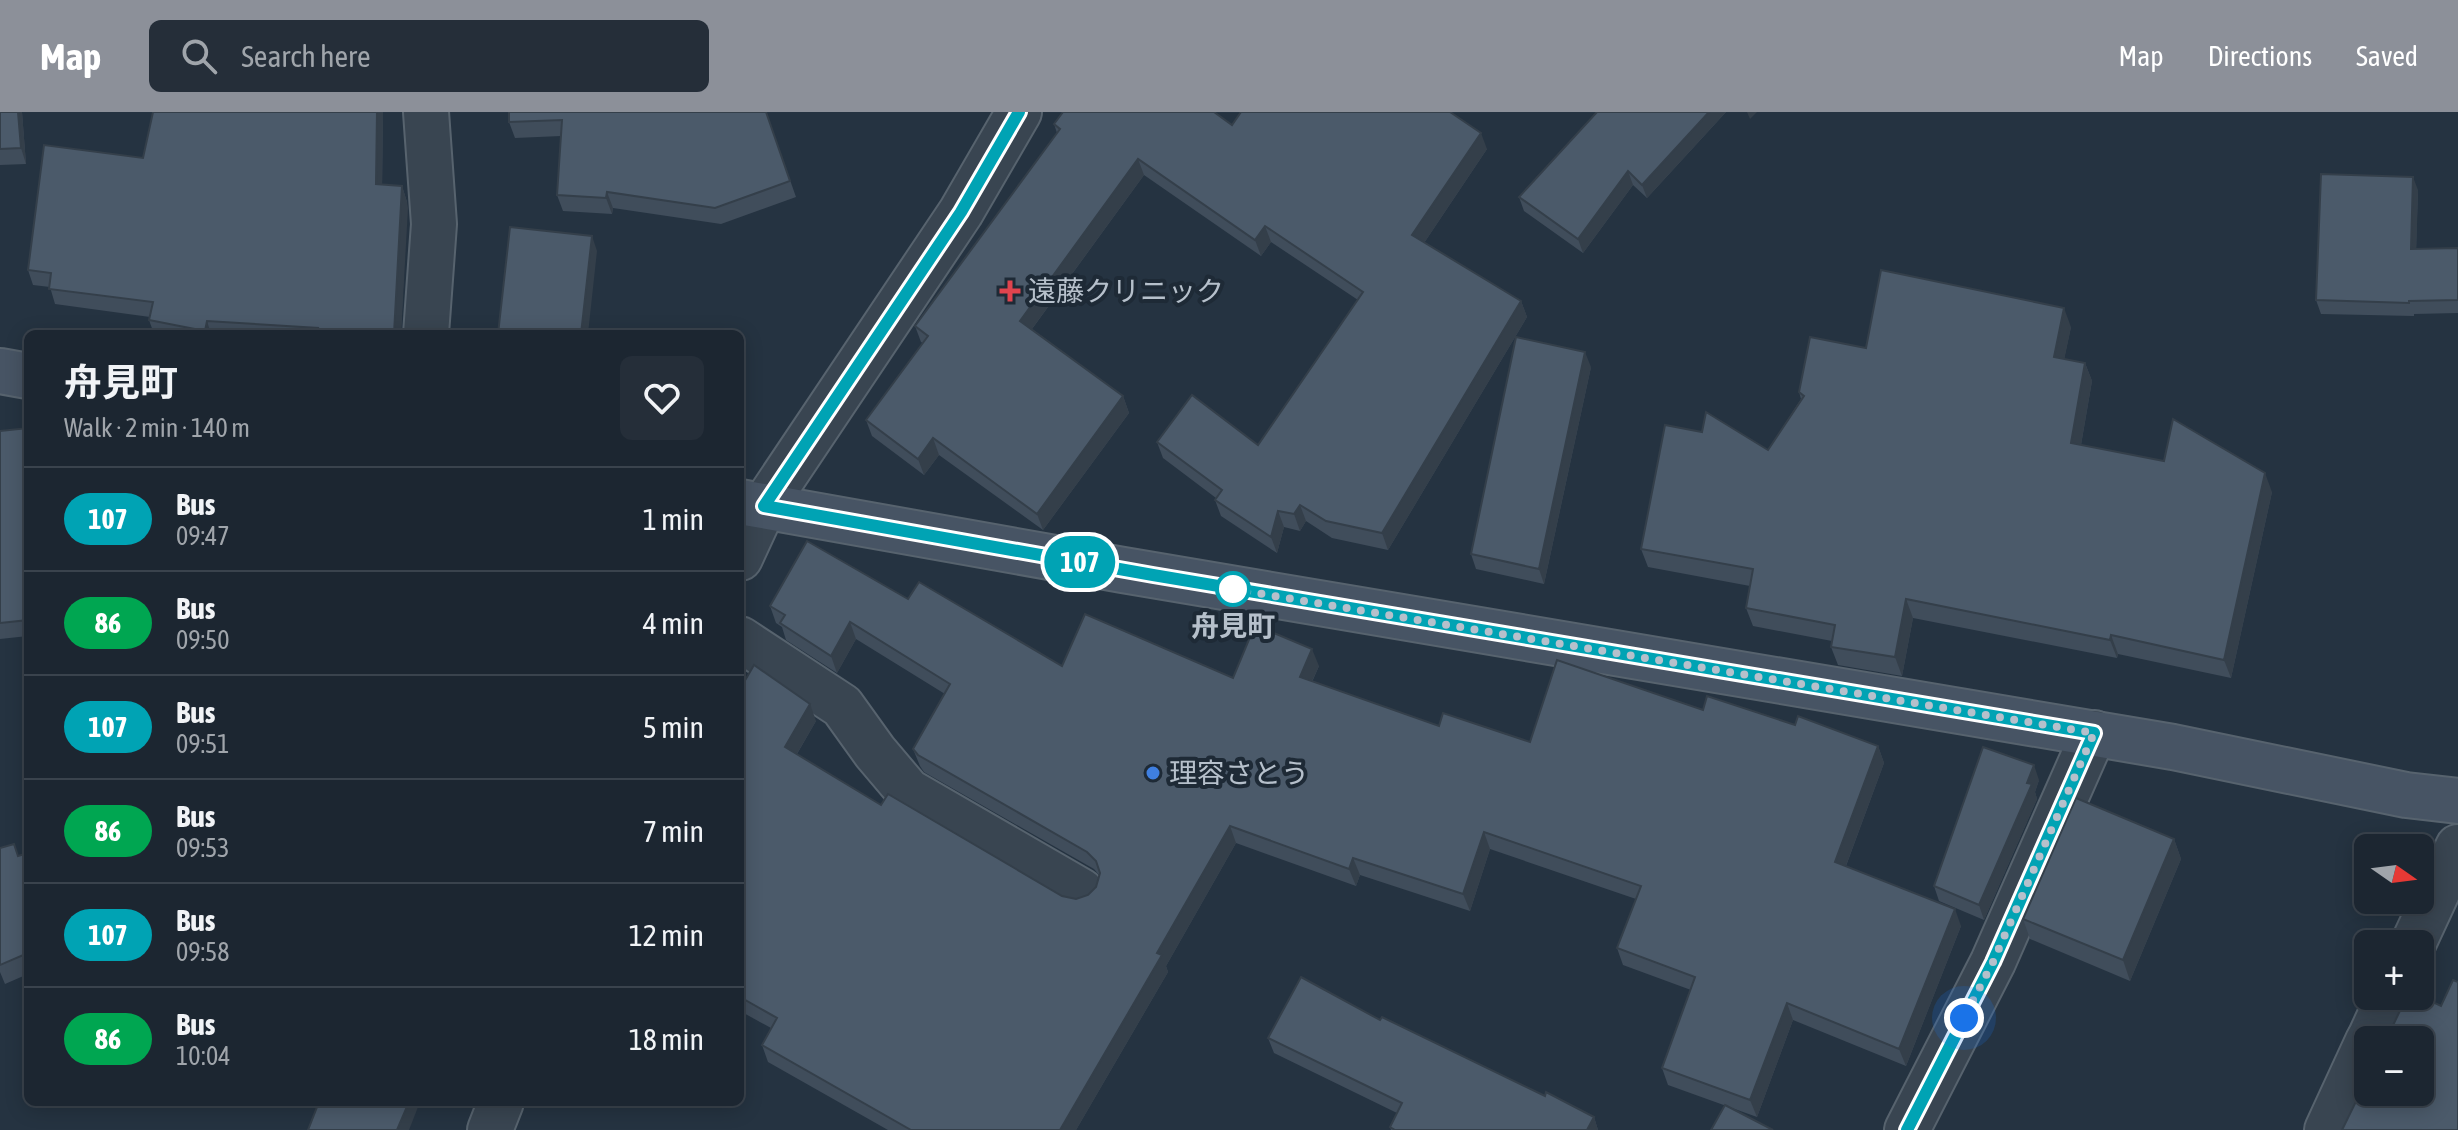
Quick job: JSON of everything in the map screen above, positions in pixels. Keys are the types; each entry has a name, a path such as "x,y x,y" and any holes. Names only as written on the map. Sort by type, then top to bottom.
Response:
{"street":[{"path":"426,112 434,224 426,330"},
{"path":"744,540 752,504 961,212 1019,112"},
{"path":"0,371 24,375"},
{"path":"752,504 1153,575 2094,733 2406,795 2458,801"},
{"path":"744,642 842,706 908,791 1081,891"},
{"path":"1907,1130 1993,962 2094,733"},
{"path":"2419,930 2458,847"},
{"path":"2327,1130 2354,1071"},
{"path":"490,1130 499,1106"}],"building":[{"path":"0,112 18,112 21,148 0,149"},
{"path":"153,112 377,112 376,184 402,186 394,330 318,330 207,321 205,330 200,330 149,320 153,302 49,289 51,273 28,270 44,145 143,158"},
{"path":"509,112 766,112 790,181 715,208 607,192 606,198 557,195 562,120 509,122"},
{"path":"1063,112 1214,112 1232,125 1241,112 1450,112 1481,133 1412,235 1521,301 1382,533 1326,521 1300,505 1294,514 1278,511 1271,537 1215,500 1222,490 1157,442 1192,395 1258,445 1363,292 1265,226 1255,240 1138,159 1020,321 1123,396 1037,514 933,438 918,459 866,420 928,336 915,326 1060,129 1054,124"},
{"path":"1597,112 1709,112 1642,185 1628,171 1578,239 1519,197"},
{"path":"2321,174 2413,177 2411,249 2458,248 2458,300 2409,303 2316,300"},
{"path":"510,227 592,236 581,330 498,330"},
{"path":"1881,270 2064,308 2054,357 2085,363 2071,443 2164,461 2173,419 2265,473 2224,660 2111,635 2110,640 1906,599 1895,657 1831,647 1835,625 1746,608 1753,569 1641,549 1665,425 1702,432 1706,412 1768,450 1804,396 1799,392 1810,337 1866,348"},
{"path":"1516,337 1585,352 1539,569 1471,554"},
{"path":"24,428 24,620 0,623 0,431"},
{"path":"807,541 908,599 919,582 1062,666 1085,614 1233,678 1255,625 1312,649 1300,677 1439,726 1443,713 1530,742 1557,660 1703,710 1707,696 1795,725 1798,716 1878,746 1835,862 1955,909 1899,1049 1787,1003 1750,1100 1662,1068 1695,977 1617,948 1641,886 1484,832 1463,894 1353,858 1349,869 1230,826 1157,953 1162,955 1060,1130 911,1130 762,1045 777,1018 744,999 744,682 754,665 810,704 785,747 881,805 888,794 1062,896 1076,899 1088,895 1096,887 1100,873 1096,861 1087,852 918,755 913,749 950,684 850,622 831,656 780,623 785,615 770,606"},
{"path":"1983,747 2034,765 2027,783 2032,784 1979,905 1934,886"},
{"path":"2076,798 2174,839 2123,960 2023,919"},
{"path":"14,844 18,856 24,854 24,955 0,965 0,848"},
{"path":"1301,977 1380,1020 1382,1017 1594,1117 1587,1130 1395,1130 1390,1127 1402,1103 1268,1038"},
{"path":"2453,980 2458,982 2458,1130 2342,1130 2354,1106 2434,1106 2434,1026 2393,1026 2400,1010 2434,1010 2434,1003 2441,1006"},
{"path":"1725,1105 1773,1130 1711,1130"},
{"path":"317,1106 407,1106 397,1130 308,1130"}],"bus line":[{"name":"107","path":"1019,112 961,212 764,506 1153,575 2094,733 1993,962 1907,1130"}],"place":[{"name":"遠藤クリニック","path":"1010,291"},
{"name":"舟見町","path":"1233,589"},
{"name":"理容さとう","path":"1153,773"}],"route":[{"path":"1233,589 2094,733 1993,962 1964,1018"}]}
